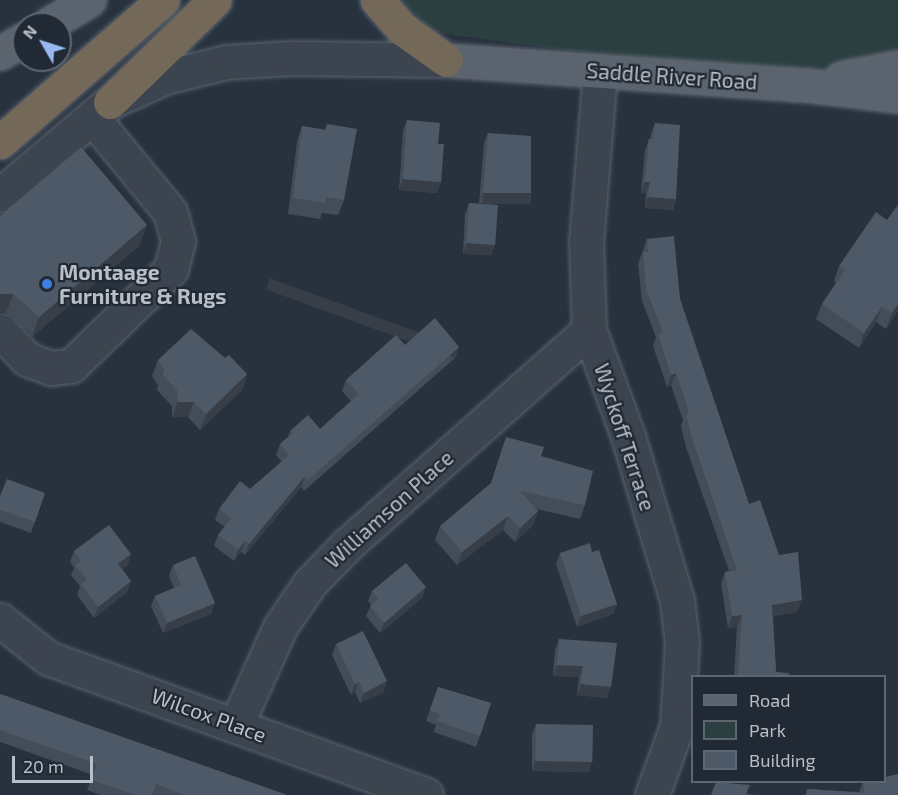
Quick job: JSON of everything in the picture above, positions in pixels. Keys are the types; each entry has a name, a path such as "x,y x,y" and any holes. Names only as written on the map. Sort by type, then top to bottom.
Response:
{"highway":[{"path":"0,142 163,0"},
{"path":"101,110 215,0"},
{"path":"377,0 401,27 446,60"}],"main road":[{"path":"69,12 89,0"},
{"name":"Saddle River Road","path":"446,60 806,85 898,96"},
{"path":"806,85 898,67"}],"street":[{"path":"0,195 101,110 165,77 226,62 291,58 446,60"},
{"name":"Wyckoff Terrace","path":"600,72 586,241 589,330 628,436 677,600 682,644 677,726 652,795"},
{"path":"0,331 27,359 51,368 71,366 171,269 178,241 170,212 101,110"},
{"name":"Williamson Place","path":"236,725 280,627 310,583 347,545 589,330"},
{"name":"Wilcox Place","path":"0,620 48,658 426,795"}],"green space":[{"path":"387,0 898,0 898,96 439,33 393,9"}],"building":[{"path":"407,120 440,123 438,144 444,144 441,182 403,179"},
{"path":"655,123 680,125 676,199 648,197 650,182 645,182 649,139 653,139"},
{"path":"327,124 357,129 344,200 326,197 325,203 293,198 302,126 326,130"},
{"path":"488,133 531,136 531,193 483,193"},
{"name":"Montaage Furniture & Rugs","path":"81,147 147,225 39,317 13,294 0,294 0,216"},
{"path":"469,203 498,205 495,245 466,243"},
{"path":"898,205 898,304 892,313 882,307 864,333 822,304 845,270 839,266 876,212 887,220"},
{"path":"674,236 680,299 749,504 760,500 779,555 798,552 802,600 772,605 776,672 789,673 788,675 738,675 742,615 732,616 725,572 737,570 691,435 686,414 689,412 676,373 671,375 658,334 663,332 646,289 643,252 648,252 647,239"},
{"path":"435,318 459,347 308,480 305,476 249,544 245,541 238,550 218,535 231,518 219,509 240,481 250,489 289,455 280,444 293,433 290,431 308,415 320,429 359,394 346,380 396,335 405,345"},
{"path":"191,329 225,358 229,355 247,374 206,414 194,402 178,402 177,390 162,374 165,371 158,360"},
{"path":"506,437 544,447 541,456 593,471 585,505 520,491 538,511 520,528 508,516 462,552 440,526 491,483"},
{"path":"7,479 45,493 35,522 0,510 0,496"},
{"path":"109,525 131,554 118,564 131,581 98,607 81,584 87,579 75,565 81,561 74,551"},
{"path":"590,543 592,552 599,550 617,604 581,616 560,553"},
{"path":"195,556 215,603 167,623 155,596 181,585 173,565"},
{"path":"406,563 426,587 384,623 370,606 378,599 372,591"},
{"path":"363,631 387,681 364,693 359,682 355,684 336,644"},
{"path":"559,639 617,643 611,687 581,684 583,666 557,665"},
{"path":"438,687 491,703 480,736 437,721 440,714 430,710"},
{"path":"0,694 287,795 185,795 156,784 152,795 136,795 91,780 97,764 0,730"},
{"path":"536,724 593,725 592,762 535,761"},
{"path":"898,774 898,795 807,795 807,789 865,793 863,783 886,783 886,777"},
{"path":"716,783 727,783 750,785 746,794 756,795 711,795"}],"place":[{"name":"Montaage Furniture & Rugs","path":"47,284"}]}
